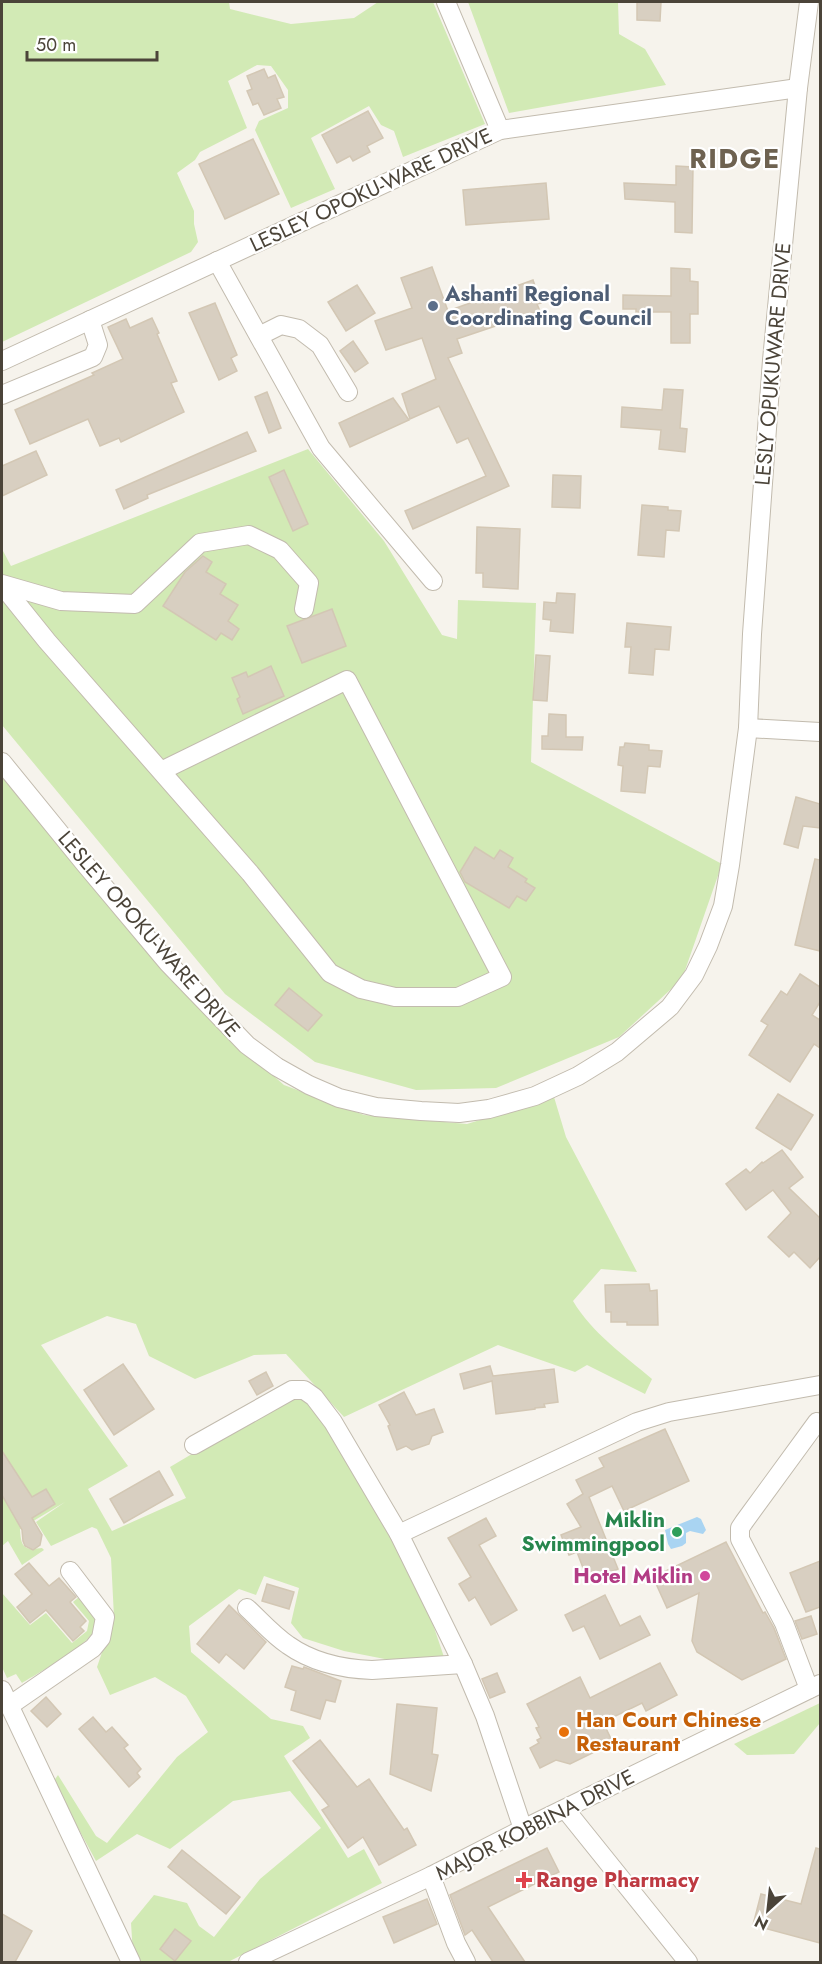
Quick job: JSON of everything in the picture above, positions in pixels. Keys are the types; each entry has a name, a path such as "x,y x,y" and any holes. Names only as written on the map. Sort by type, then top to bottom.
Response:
{"street":[{"path":"446,2 500,130"},
{"name":"LESLY OPUKUWARE DRIVE","path":"748,728 752,634 772,360 798,88 809,2"},
{"name":"LESLEY OPOKU-WARE DRIVE","path":"2,361 500,130 798,88"},
{"path":"217,261 321,448 433,581"},
{"path":"2,395 93,357 98,345 90,320"},
{"path":"259,336 281,325 299,329 320,345 348,392"},
{"path":"2,585 61,601 135,604 200,543 249,535 280,550 309,583 304,609"},
{"path":"2,585 47,641 250,873 330,973 361,989 395,997 458,997 502,977 347,680 161,771"},
{"path":"748,728 820,732"},
{"name":"LESLEY OPOKU-WARE DRIVE","path":"2,762 168,963 247,1045 277,1067 339,1098 375,1107 459,1113 489,1109 535,1096 578,1076 617,1052 670,1007 688,983 708,946 723,906 748,728"},
{"path":"399,1534 637,1422 669,1412 820,1385"},
{"path":"194,1445 292,1390 304,1390 314,1397 333,1422 399,1534 463,1664 485,1716 523,1828"},
{"path":"815,1687 740,1539 740,1534 744,1522 817,1422"},
{"path":"70,1571 105,1617 101,1638 93,1648 5,1698 131,1962"},
{"path":"247,1608 287,1645 332,1664 357,1670 372,1670 463,1664"},
{"name":"MAJOR KOBBINA DRIVE","path":"248,1962 431,1876 523,1828 815,1687"},
{"path":"565,1809 688,1962"},
{"path":"431,1876 456,1943 466,1962"}],"green space":[{"path":"2,2 229,2 230,9 291,24 354,18 378,2 433,2 485,124 403,157 394,131 381,125 369,106 311,138 335,189 291,208 255,130 259,121 288,108 288,90 271,66 257,65 228,81 247,128 200,152 195,160 177,173 194,211 198,242 191,252 2,342"},
{"path":"468,2 618,2 619,34 645,49 666,85 509,113"},
{"path":"308,449 384,541 442,635 457,639 458,600 536,603 531,762 722,864 682,979 619,1037 496,1088 416,1090 315,1062 225,994 2,725 2,549 11,566"},
{"path":"2,775 224,1033 284,1085 364,1115 467,1124 554,1097 566,1137 637,1272 601,1269 573,1301 599,1333 652,1379 645,1394 587,1365 575,1372 498,1345 344,1417 286,1354 254,1355 195,1379 149,1356 136,1324 107,1316 41,1345 128,1466 88,1489 112,1531 186,1498 170,1467 303,1394 331,1433 422,1592 444,1657 400,1662 344,1651 303,1638 291,1623 299,1588 264,1576 256,1595 239,1589 189,1626 191,1652 271,1719 303,1726 310,1738 284,1756 348,1858 364,1849 382,1883 228,1962 137,1962 133,1954 131,1923 154,1895 187,1903 199,1926 214,1937 260,1879 321,1828 290,1791 233,1801 170,1849 137,1834 96,1861 53,1782 58,1775 96,1836 107,1843 177,1757 208,1732 186,1696 155,1677 110,1695 97,1667 114,1617 111,1558 97,1529 92,1527 51,1546 36,1522 65,1502 20,1529 24,1546 44,1550 22,1565 8,1541 2,1546"},
{"path":"2,1593 30,1625 46,1613 72,1643 87,1631 89,1621 73,1602 79,1597 95,1616 97,1623 88,1639 77,1648 22,1683 16,1674 7,1678 2,1667"},
{"path":"820,1703 820,1723 794,1754 747,1755 734,1744"}],"water":[{"name":"Miklin Swimmingpool","path":"697,1517 701,1519 706,1530 703,1534 690,1531 686,1533 686,1543 671,1549 665,1530"}],"building":[{"path":"637,2 661,2 660,21 637,20"},
{"path":"264,69 268,78 275,75 284,97 277,99 281,108 264,115 258,103 253,105 247,91 252,89 247,76"},
{"path":"368,111 383,138 367,146 370,152 353,161 350,156 337,163 322,135"},
{"path":"253,139 279,194 225,219 199,164"},
{"path":"676,166 693,167 692,233 675,232 675,202 625,199 624,183 676,185"},
{"path":"546,183 549,219 466,225 463,190"},
{"path":"432,267 448,311 533,280 541,303 537,304 540,311 457,339 462,353 448,358 509,486 413,529 405,511 486,476 468,438 457,443 439,406 410,419 402,394 436,379 422,338 386,350 375,321 412,308 401,278"},
{"path":"671,268 690,269 690,281 698,282 698,314 690,314 690,343 671,343 671,312 636,312 636,309 623,309 623,295 671,296"},
{"path":"357,285 375,313 346,331 328,302"},
{"path":"215,303 237,355 231,358 237,371 219,380 189,313"},
{"path":"152,318 177,381 171,383 184,412 121,442 119,438 100,446 88,419 30,444 15,410 94,375 92,373 123,359 108,327 126,319 130,328"},
{"path":"353,341 368,363 355,372 340,351"},
{"path":"664,389 683,390 680,428 687,429 685,452 659,449 661,430 621,427 622,407 662,410"},
{"path":"267,392 281,428 269,433 255,397"},
{"path":"393,398 409,420 350,447 339,423"},
{"path":"247,432 256,451 147,495 148,498 124,509 116,490"},
{"path":"36,451 47,475 2,496 2,466"},
{"path":"284,470 308,524 293,531 269,477"},
{"path":"553,475 581,476 580,508 552,507"},
{"path":"642,505 668,507 668,510 681,511 679,531 666,530 664,557 638,555"},
{"path":"477,527 520,529 518,589 483,587 483,573 476,573"},
{"path":"203,556 212,562 206,572 226,584 220,594 238,605 228,621 239,629 232,640 221,633 216,640 163,606 185,572"},
{"path":"557,593 575,594 573,633 550,631 551,620 543,619 544,602 556,603"},
{"path":"332,609 346,646 302,663 287,626"},
{"path":"627,623 671,627 669,650 655,649 653,675 629,673 631,647 625,647"},
{"path":"536,655 550,656 547,701 533,700"},
{"path":"271,666 284,696 243,714 237,699 240,697 232,678 246,672 248,677"},
{"path":"549,714 566,715 566,737 583,737 582,750 542,749 542,736 548,736"},
{"path":"625,743 649,745 649,750 662,751 660,767 648,766 645,793 621,791 623,766 618,765 620,747 624,747"},
{"path":"796,797 820,804 820,828 803,826 798,848 784,844"},
{"path":"475,847 494,859 500,850 513,858 508,867 527,879 525,882 535,888 526,901 517,896 509,908 465,882 460,872"},
{"path":"815,859 820,860 820,951 795,945"},
{"path":"800,974 820,987 820,1002 812,1015 820,1020 820,1048 814,1044 790,1082 749,1055 768,1025 761,1021 781,991 787,995"},
{"path":"289,988 322,1015 308,1031 275,1005"},
{"path":"778,1094 813,1115 791,1150 756,1128"},
{"path":"782,1150 803,1177 789,1188 820,1218 820,1257 810,1268 794,1252 789,1257 768,1237 791,1213 773,1190 746,1210 726,1184 746,1169 750,1173 762,1162"},
{"path":"649,1284 650,1291 657,1290 658,1325 627,1325 627,1322 611,1322 611,1312 606,1312 605,1285"},
{"path":"123,1364 154,1409 114,1435 84,1390"},
{"path":"490,1366 493,1376 554,1369 558,1402 544,1404 545,1407 535,1409 496,1414 492,1381 464,1389 460,1374"},
{"path":"266,1372 273,1386 257,1395 249,1381"},
{"path":"404,1392 416,1415 434,1409 443,1432 432,1436 429,1444 412,1450 406,1446 397,1450 388,1426 390,1425 379,1405"},
{"path":"665,1429 689,1481 624,1511 612,1486 589,1497 618,1569 588,1581 577,1552 569,1555 561,1535 581,1527 567,1504 583,1494 576,1480 604,1467 599,1458"},
{"path":"2,1451 32,1497 46,1489 55,1504 32,1518 42,1535 40,1545 33,1550 25,1546 22,1530 2,1495"},
{"path":"159,1471 173,1495 124,1523 110,1499"},
{"path":"486,1518 496,1536 479,1545 517,1610 491,1625 475,1597 469,1601 459,1584 471,1577 448,1538"},
{"path":"726,1542 763,1613 765,1612 774,1628 786,1659 742,1680 697,1652 692,1641 699,1593 667,1608 653,1577"},
{"path":"820,1561 820,1607 806,1612 790,1573"},
{"path":"29,1563 49,1586 59,1578 76,1597 70,1602 86,1621 80,1627 84,1631 73,1641 46,1610 30,1623 17,1607 32,1594 15,1574"},
{"path":"267,1584 294,1592 289,1609 262,1601"},
{"path":"605,1595 620,1626 640,1616 650,1635 600,1659 584,1626 573,1631 565,1615"},
{"path":"229,1605 266,1642 244,1669 226,1654 219,1663 197,1644"},
{"path":"811,1616 817,1634 802,1639 795,1621"},
{"path":"660,1663 677,1695 646,1711 642,1703 603,1722 613,1743 570,1764 556,1760 540,1768 530,1748 539,1743 537,1740 541,1738 536,1728 539,1727 527,1704 580,1677 590,1698"},
{"path":"292,1666 303,1669 304,1667 341,1681 335,1702 326,1700 320,1719 291,1710 296,1691 285,1687"},
{"path":"497,1673 505,1692 490,1698 482,1679"},
{"path":"46,1697 61,1714 47,1727 31,1711"},
{"path":"397,1704 437,1708 432,1754 438,1755 431,1791 390,1774"},
{"path":"93,1717 106,1732 112,1727 128,1745 124,1748 141,1769 137,1773 140,1777 129,1787 79,1729"},
{"path":"320,1740 357,1787 369,1779 404,1830 407,1828 416,1845 379,1865 363,1837 348,1848 322,1810 329,1806 293,1761"},
{"path":"547,1848 559,1872 488,1907 525,1962 493,1962 472,1930 465,1935 450,1895"},
{"path":"816,1848 820,1849 820,1943 753,1925 761,1894 801,1904"},
{"path":"182,1850 240,1897 226,1914 168,1867"},
{"path":"427,1899 437,1924 394,1943 383,1917"},
{"path":"2,1914 32,1931 15,1962 2,1962"},
{"path":"175,1929 191,1941 175,1961 160,1949"}],"place":[{"name":"Ashanti Regional Coordinating Council","path":"433,306"},
{"name":"Miklin Swimmingpool","path":"677,1532"},
{"name":"Hotel Miklin","path":"705,1576"},
{"name":"Han Court Chinese Restaurant","path":"564,1732"},
{"name":"Range Pharmacy","path":"524,1880"}],"district":[{"name":"RIDGE","path":"735,158"}]}
